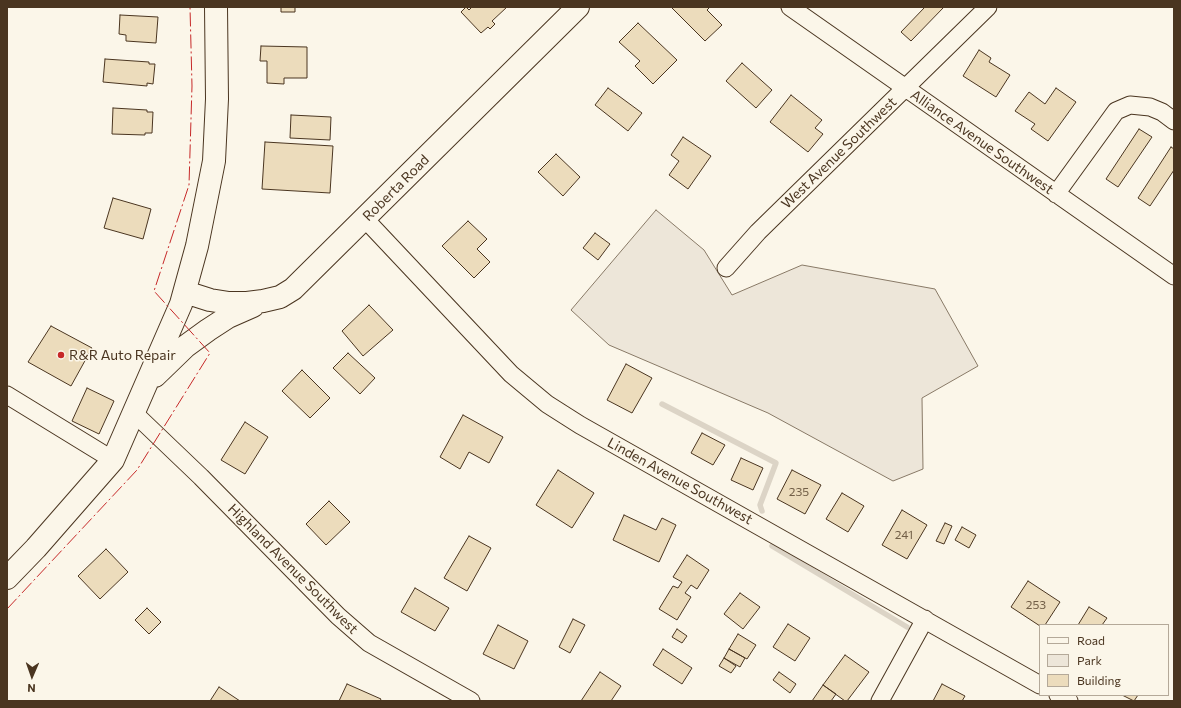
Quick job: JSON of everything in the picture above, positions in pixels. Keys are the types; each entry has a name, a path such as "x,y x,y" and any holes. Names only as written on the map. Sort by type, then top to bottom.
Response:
{"main road":[{"path":"7,578 36,548 113,460 181,304 197,246 214,160 217,98 216,7"},
{"name":"Roberta Road","path":"184,292 210,300 228,303 247,303 280,297 293,289 578,7"},
{"path":"147,385 186,346 208,330 228,317 263,301"}],"street":[{"name":"Alliance Avenue Southwest","path":"790,7 1174,276"},
{"name":"West Avenue Southwest","path":"726,268 758,232 988,7"},
{"path":"1056,194 1116,111 1130,105 1150,107 1162,112 1174,121"},
{"name":"Linden Avenue Southwest","path":"365,219 510,374 547,404 580,425 1039,684"},
{"path":"7,395 113,460"},
{"name":"Highland Avenue Southwest","path":"134,413 201,477 338,616 368,643 471,701"},
{"path":"880,701 925,619"},
{"path":"1060,696 1069,701"}],"green space":[{"path":"656,210 704,250 732,295 802,265 935,289 978,366 922,398 923,469 893,481 768,413 609,345 571,310"}],"building":[{"path":"281,7 295,7 295,12 281,12"},
{"path":"466,7 469,10 472,7 507,7 492,21 495,24 490,29 488,27 481,33 461,12"},
{"path":"671,7 710,7 707,10 722,25 705,41"},
{"path":"925,7 944,7 911,41 901,32"},
{"path":"120,15 158,17 156,43 126,41 126,35 119,34"},
{"path":"638,23 677,60 653,84 635,66 640,61 619,42"},
{"path":"261,46 307,47 307,78 284,78 284,84 267,83 267,61 260,61"},
{"path":"979,50 991,58 989,62 1010,75 996,97 963,76"},
{"path":"105,59 149,62 149,64 155,64 153,84 147,83 147,86 103,82"},
{"path":"742,63 772,90 756,108 726,81"},
{"path":"608,88 642,113 628,131 595,105"},
{"path":"1056,88 1076,102 1048,141 1031,129 1035,124 1015,111 1029,92 1045,104"},
{"path":"791,95 822,120 815,128 823,134 808,152 770,122"},
{"path":"113,108 147,110 147,112 153,112 152,133 145,133 145,135 112,134"},
{"path":"291,115 331,117 330,140 290,138"},
{"path":"1139,129 1152,137 1118,187 1106,179"},
{"path":"683,137 711,156 688,189 669,175 679,161 671,155"},
{"path":"265,142 333,146 330,193 262,189"},
{"path":"1171,147 1174,149 1174,170 1150,206 1138,198"},
{"path":"556,154 580,177 563,196 538,172"},
{"path":"113,198 151,209 143,239 104,228"},
{"path":"468,221 487,239 477,249 490,262 474,278 442,246"},
{"path":"595,233 610,244 598,260 583,248"},
{"path":"369,305 393,330 363,356 342,331"},
{"name":"R&R Auto Repair","path":"51,326 92,348 71,386 28,362"},
{"path":"348,353 375,378 360,394 333,368"},
{"path":"626,364 652,378 632,413 607,400"},
{"path":"302,370 330,398 310,418 282,391"},
{"path":"87,388 114,401 99,434 72,421"},
{"path":"463,415 503,437 489,463 469,452 460,469 440,457"},
{"path":"245,422 268,437 245,474 221,460"},
{"path":"702,433 725,445 713,465 691,453"},
{"path":"741,458 763,468 753,490 731,480"},
{"path":"558,470 594,493 572,528 536,505"},
{"path":"792,470 821,485 805,514 777,499"},
{"path":"842,493 864,506 848,532 826,519"},
{"path":"329,501 350,522 326,545 306,524"},
{"path":"902,510 927,525 907,559 882,545"},
{"path":"624,515 656,530 662,518 676,525 659,562 613,540"},
{"path":"945,523 952,526 944,544 936,541"},
{"path":"962,527 976,535 969,548 955,540"},
{"path":"469,536 491,548 467,591 444,578"},
{"path":"106,549 128,572 100,599 78,576"},
{"path":"687,555 709,570 697,589 691,585 685,593 691,597 677,620 659,609 673,586 678,588 682,582 673,577"},
{"path":"1028,581 1060,602 1046,624 1039,624 1039,625 1011,607"},
{"path":"415,588 449,608 435,631 401,612"},
{"path":"740,593 760,607 743,629 724,614"},
{"path":"1089,607 1107,618 1103,624 1079,624"},
{"path":"147,608 161,622 149,634 135,620"},
{"path":"573,619 585,625 570,653 559,647"},
{"path":"788,624 810,638 795,661 773,647"},
{"path":"498,625 528,641 514,669 483,654"},
{"path":"677,629 687,636 682,643 672,637"},
{"path":"738,634 756,645 747,659 729,649"},
{"path":"663,649 692,668 682,684 653,665"},
{"path":"729,649 745,658 740,667 724,658"},
{"path":"845,655 869,672 847,701 823,685"},
{"path":"724,658 736,666 731,673 719,666"},
{"path":"600,672 621,686 611,701 581,701"},
{"path":"779,672 796,684 790,693 773,680"},
{"path":"347,684 381,699 380,701 339,701"},
{"path":"942,684 965,696 962,701 933,701"},
{"path":"823,685 836,694 831,701 812,701"},
{"path":"219,687 240,701 210,701"},
{"path":"1124,696 1137,696 1134,701"}],"waterway":[{"path":"662,404 776,463 760,505 762,511"},
{"path":"772,546 907,627"}],"power":[{"path":"7,609 137,470 210,353 154,291 189,185 192,86 190,7"}],"place":[{"name":"R&R Auto Repair","path":"61,355"}]}
